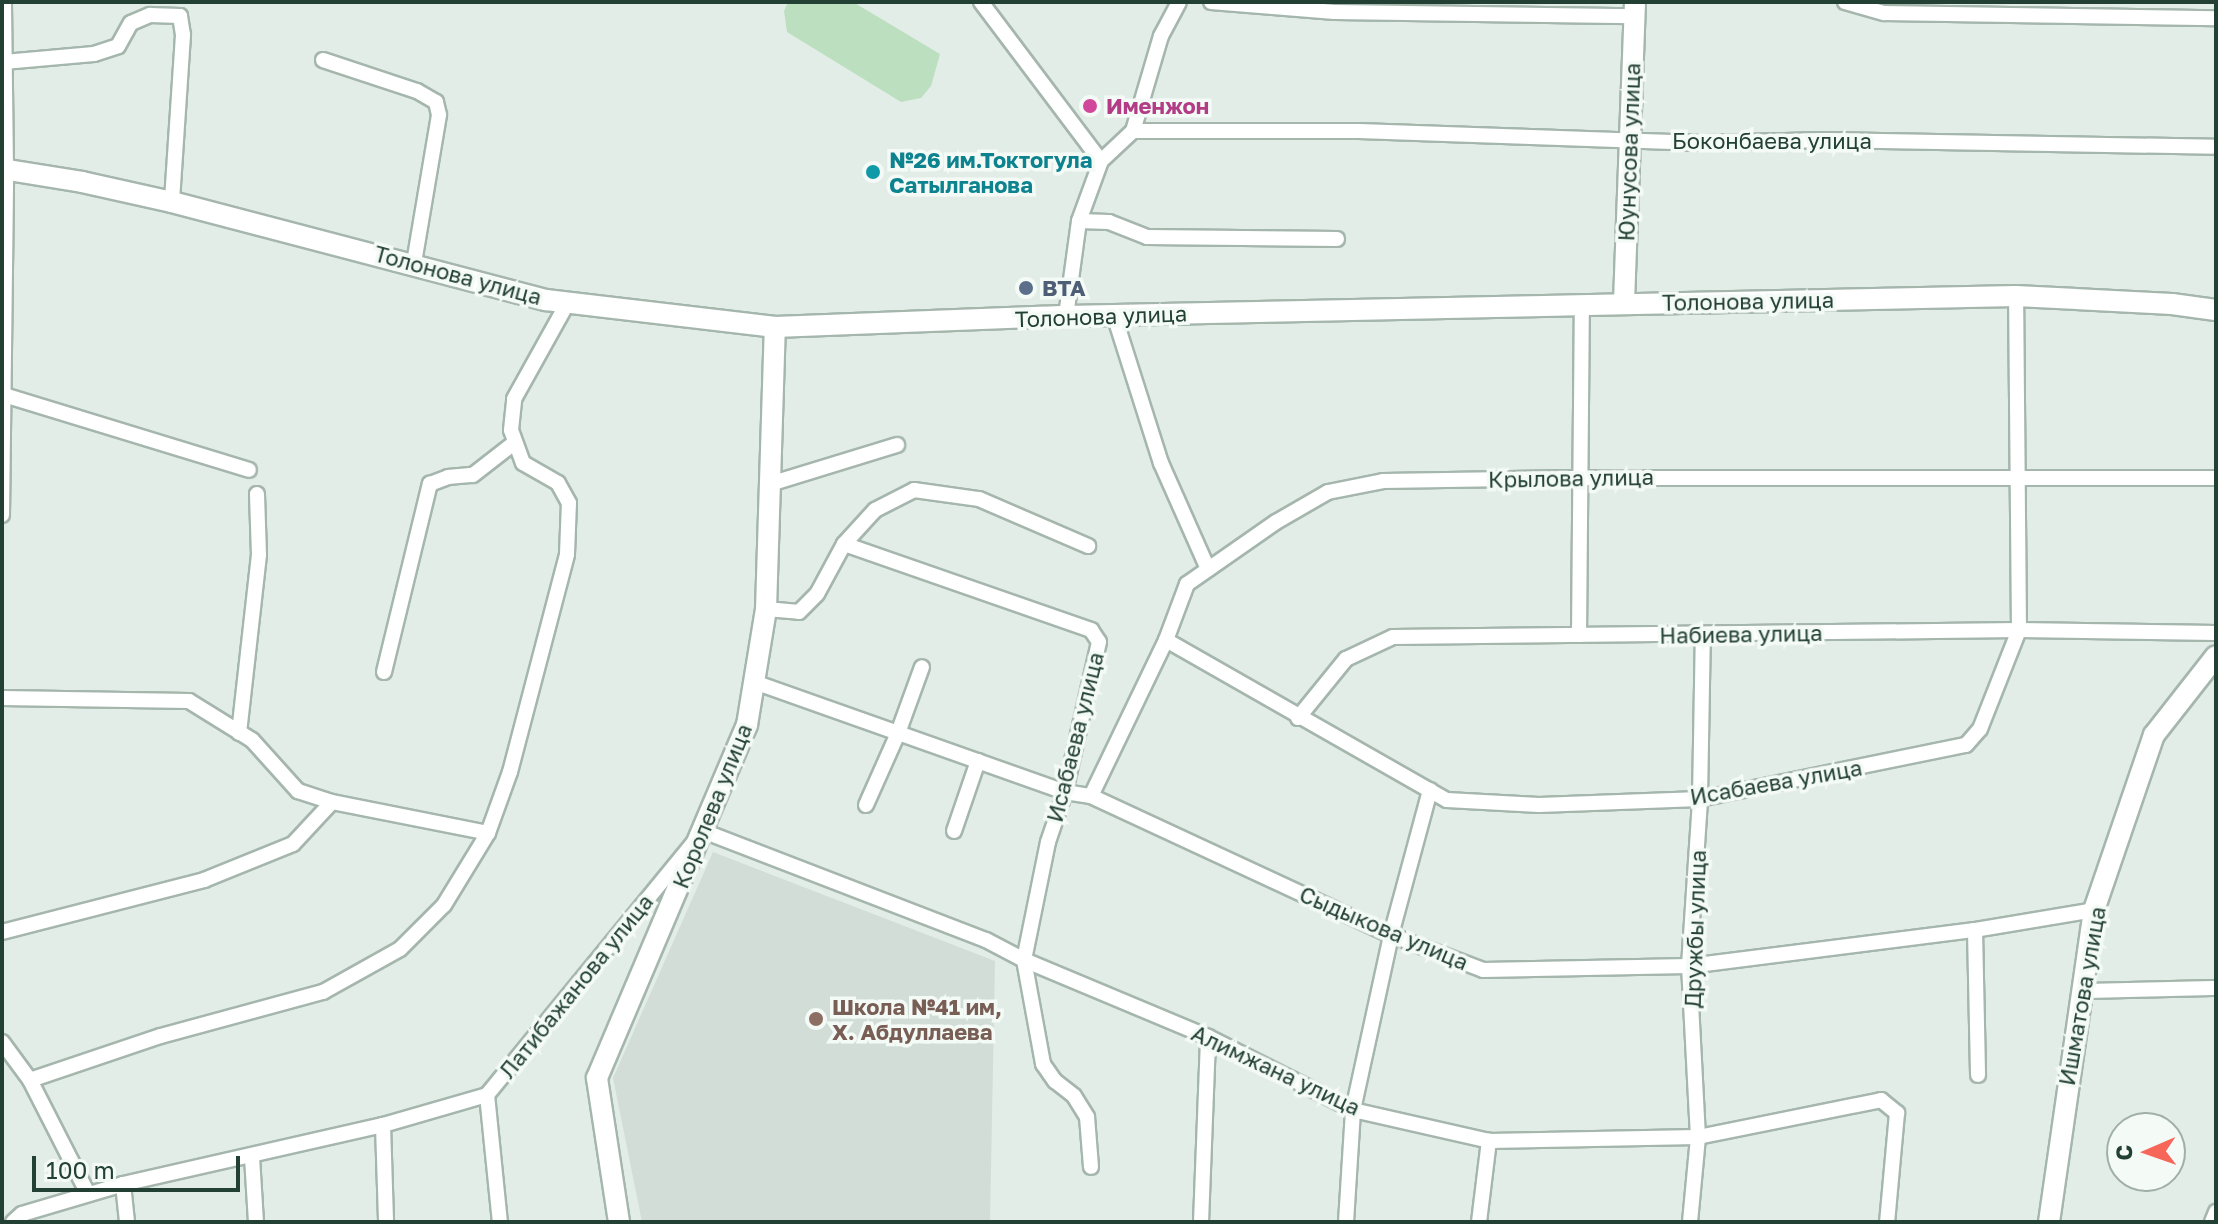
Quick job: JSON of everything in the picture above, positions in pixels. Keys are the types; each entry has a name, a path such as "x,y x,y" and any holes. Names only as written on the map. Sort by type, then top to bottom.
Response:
{"main road":[{"name":"Юунусова улица","path":"1624,302 1635,9"},
{"name":"Толонова улица","path":"4,169 172,202 546,300 775,327 1066,316 1624,302 2016,296 2172,304 2216,310"},
{"name":"Королева улица","path":"619,1222 597,1078 747,725 757,683 766,609 775,327"},
{"name":"Ишматова улица","path":"2049,1222 2094,910 2154,735 2216,656"}],"street":[{"path":"2,515 4,2"},
{"path":"981,2 1101,161"},
{"path":"1066,316 1079,221 1101,161 1133,131 1161,36 1179,2"},
{"path":"1211,2 1335,12 1635,9"},
{"path":"1845,2 1884,13 2216,18"},
{"path":"4,62 94,54 118,46 131,23 150,15 180,16 183,35 172,202"},
{"path":"323,60 417,91 436,102 439,115 414,263"},
{"name":"Боконбаева улица","path":"1133,131 1359,131 1630,139 2216,147"},
{"path":"1079,221 1109,222 1147,237 1337,239"},
{"name":"Исабаева улица","path":"1166,640 1298,718 1447,800 1539,805 1700,799 1966,745 1980,729 2019,630 2016,296"},
{"path":"30,1080 161,1036 323,992 400,949 444,905 488,833 510,772 567,554 569,503 558,483 523,463 511,430 514,399 568,302"},
{"path":"1579,635 1582,304"},
{"path":"1114,315 1161,463 1208,569"},
{"path":"4,395 249,470"},
{"path":"384,672 430,484 448,477 473,475 514,443"},
{"path":"770,484 897,445"},
{"name":"Крылова улица","path":"1091,796 1166,640 1187,584 1276,522 1328,492 1383,481 2017,476 2216,478"},
{"path":"766,609 799,612 817,594 844,544 875,510 914,490 979,499 1088,546"},
{"path":"239,733 259,555 257,494"},
{"name":"Исабаева улица","path":"844,544 1091,630 1099,642 1065,792 1048,842 1024,960"},
{"name":"Набиева улица","path":"1298,718 1346,659 1393,637 2019,630 2216,633"},
{"name":"Дружбы улица","path":"1690,1222 1698,1137 1689,966 1700,799 1703,635"},
{"path":"866,805 898,733 922,667"},
{"name":"Сыдыкова улица","path":"757,683 1065,792 1091,796 1391,935 1483,970 1689,966 1975,930 2094,910"},
{"path":"2,698 189,701 252,740 298,791 332,802 488,833"},
{"path":"954,831 978,761"},
{"path":"1346,1222 1353,1110 1391,935 1430,790"},
{"path":"2,932 217,875 293,844 332,802"},
{"name":"Алимжана улица","path":"703,831 986,940 1024,960 1208,1037 1353,1110 1489,1141 1698,1137 1881,1100 1897,1113 1887,1222"},
{"name":"Латибажанова улица","path":"13,1222 22,1214 123,1184 383,1125 487,1095 703,831"},
{"path":"1975,930 1978,1075"},
{"path":"1024,960 1043,1064 1055,1081 1074,1096 1087,1117 1091,1167"},
{"path":"2083,991 2216,988"},
{"path":"1201,1222 1208,1037"},
{"path":"2,1042 30,1080 88,1194"},
{"path":"487,1095 500,1222"},
{"path":"383,1125 386,1222"},
{"path":"1479,1222 1489,1141"},
{"path":"252,1157 256,1222"},
{"path":"123,1184 127,1222"},
{"path":"2212,1222 2216,1212"}],"shaded area":[{"name":"Школа №41 им, Х. Абдуллаева","path":"713,852 995,961 990,1222 642,1222 613,1078"}],"green space":[{"path":"788,2 853,2 940,54 931,86 921,98 901,102 787,32 784,11"}],"place":[{"name":"Именжон","path":"1090,106"},
{"name":"№26 им.Токтогула Сатылганова","path":"873,172"},
{"name":"BTA","path":"1026,288"},
{"name":"Школа №41 им, Х. Абдуллаева","path":"816,1019"}]}
